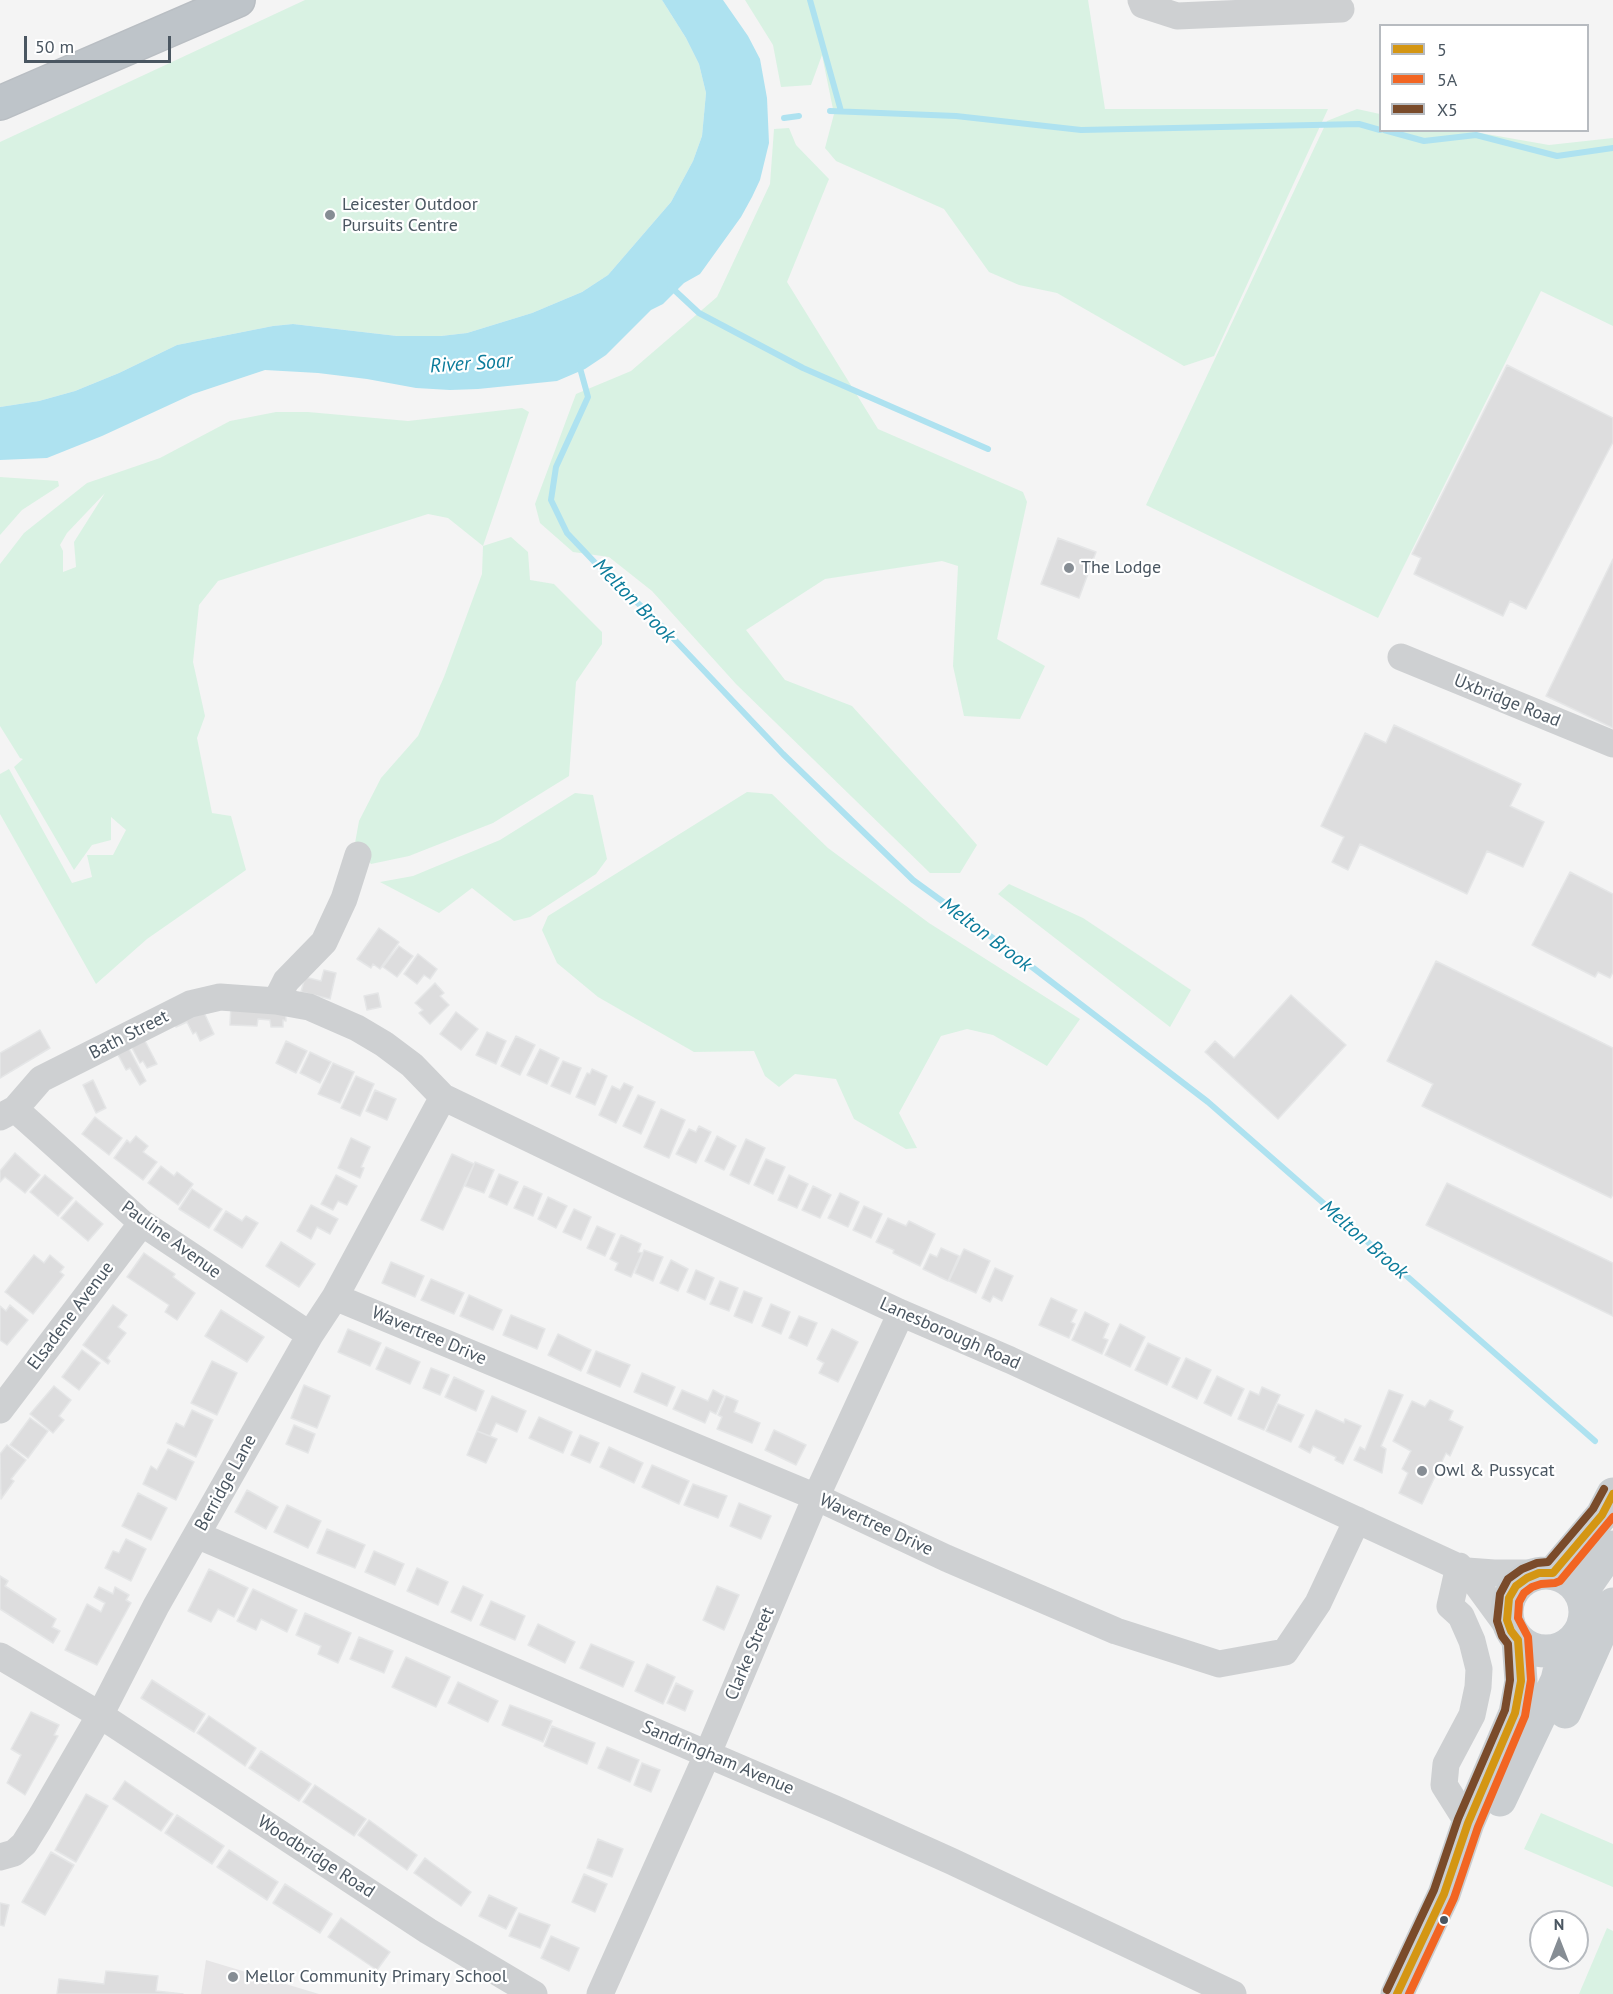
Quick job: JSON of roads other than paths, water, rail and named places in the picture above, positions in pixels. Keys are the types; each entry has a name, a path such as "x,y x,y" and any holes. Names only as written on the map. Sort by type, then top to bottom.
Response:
{"highway":[{"path":"0,103 238,0"}],"main road":[{"path":"1546,1573 1602,1515 1613,1494"},
{"path":"1581,1593 1613,1547"},
{"path":"1397,1994 1444,1894 1468,1823 1515,1713 1521,1682 1515,1635 1508,1620 1509,1598 1516,1586 1527,1578 1546,1573 1564,1577 1581,1593 1586,1617 1575,1640 1565,1647 1553,1651 1539,1651 1515,1635"},
{"path":"1500,1800 1554,1735 1613,1604"},
{"path":"1444,1894 1475,1850 1500,1800 1557,1680 1565,1647"}],"street":[{"path":"1141,0 1143,5 1177,16 1341,9"},
{"name":"Uxbridge Road","path":"1401,657 1613,744"},
{"path":"276,1001 286,981 324,942 344,899 358,855"},
{"name":"Bath Street","path":"7,1113 40,1079 190,1004 220,998 276,1001 309,1007 357,1028 412,1065 443,1097"},
{"name":"Berridge Lane","path":"0,1857 15,1853 24,1844 100,1715 156,1606 310,1335 335,1297 443,1097"},
{"name":"Lanesborough Road","path":"443,1097 624,1185 1463,1569 1494,1573 1546,1573"},
{"name":"Pauline Avenue","path":"7,1113 142,1223 310,1335"},
{"name":"Elsadene Avenue","path":"0,1410 142,1223"},
{"name":"Wavertree Drive","path":"335,1297 816,1497 946,1558 1116,1631 1219,1664 1285,1652 1318,1603 1357,1520"},
{"name":"Clarke Street","path":"600,1994 708,1753 816,1497 901,1313"},
{"name":"Sandringham Avenue","path":"197,1535 708,1753 951,1861 1233,1994"},
{"path":"1463,1569 1450,1606 1461,1616 1472,1641 1479,1669 1478,1687 1472,1714 1446,1764 1444,1785 1468,1823"},
{"name":"Lanesborough Road","path":"1463,1569 1515,1635"},
{"name":"Woodbridge Road","path":"0,1656 100,1715 428,1931 534,1994"}],"water":[{"name":"River Soar","path":"662,0 723,0 748,36 760,59 767,98 769,143 760,180 752,197 741,217 700,274 684,283 663,304 651,310 606,355 585,369 557,381 478,389 416,388 318,373 265,370 193,394 102,436 47,458 0,460 0,407 39,401 75,391 177,345 293,324 397,336 441,336 467,333 532,313 582,292 608,275 671,202 693,161 702,136 706,93 699,64"}],"waterway":[{"path":"810,0 841,111"},
{"path":"830,111 956,116 1081,130 1359,124 1379,130"},
{"path":"784,118 799,116"},
{"path":"1391,132 1424,141 1476,135 1557,156 1613,148"},
{"path":"670,286 699,313 803,368 988,449"},
{"name":"Melton Brook","path":"582,363 580,368 588,397 556,467 551,500 567,533 602,570 655,619 783,754 913,880 1019,957 1208,1102 1595,1441"}],"place":[{"name":"Leicester Outdoor Pursuits Centre","path":"330,215"},
{"name":"The Lodge","path":"1069,568"},
{"name":"Owl & Pussycat","path":"1422,1471"},
{"name":"Mellor Community Primary School","path":"233,1977"}]}
